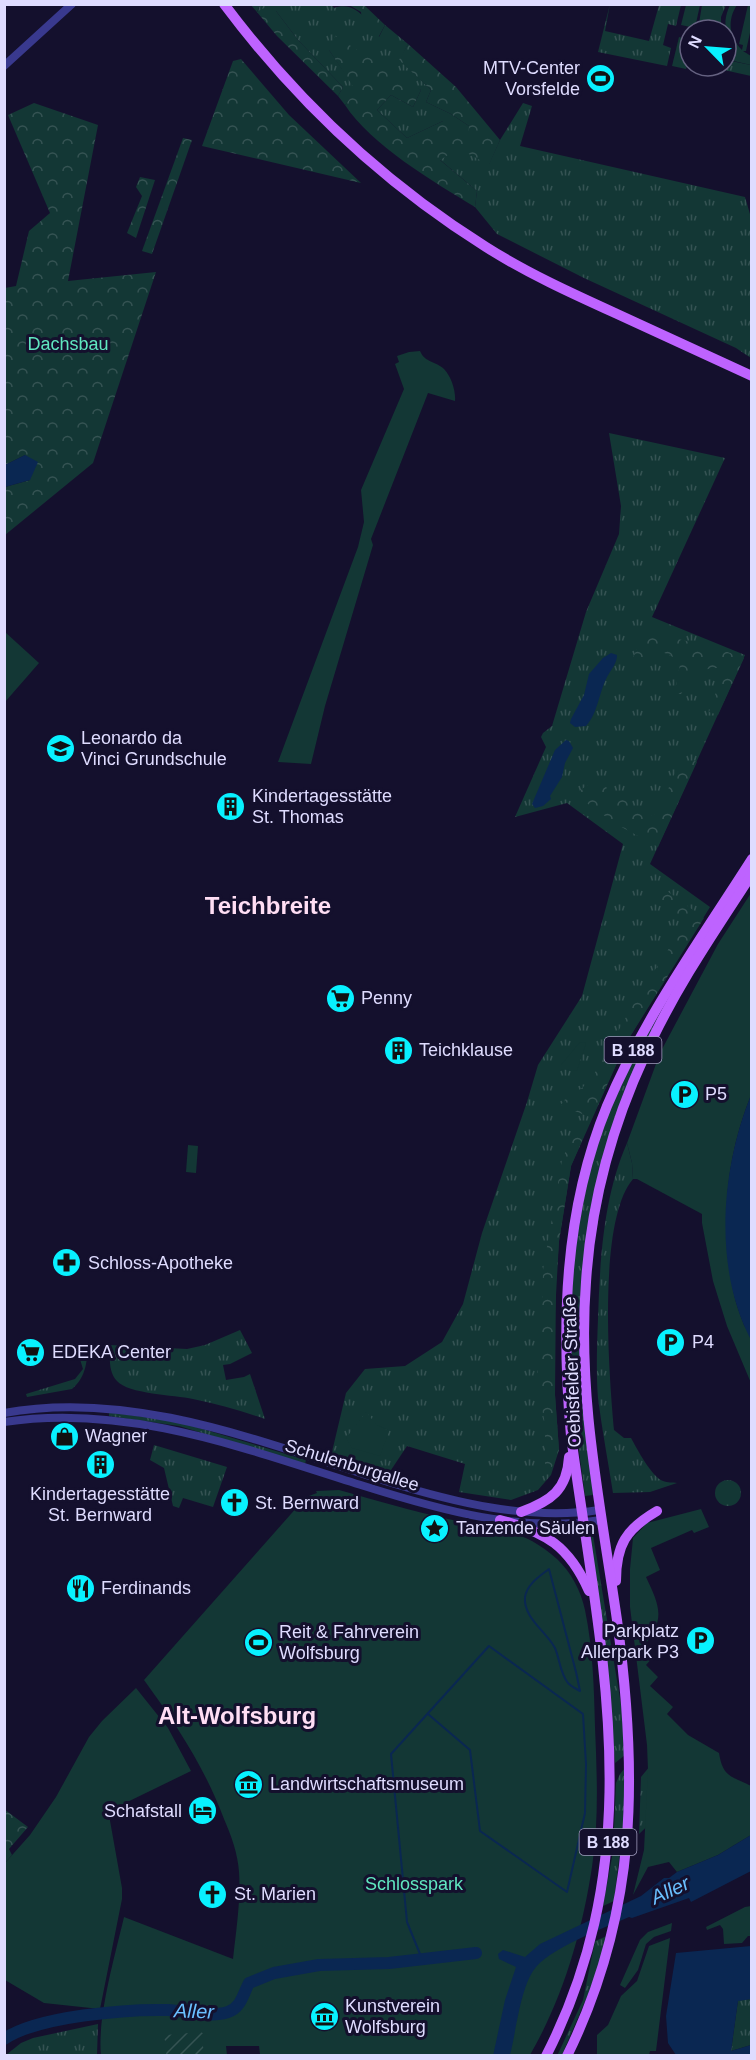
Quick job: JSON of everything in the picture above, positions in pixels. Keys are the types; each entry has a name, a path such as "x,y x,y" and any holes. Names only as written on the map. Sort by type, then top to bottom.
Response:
{"main road":[{"path":"224,4 303,100 379,169 461,230 495,252 559,287 752,376"},
{"name":"Oebisfelder Straße","path":"571,1436 565,1353 567,1282 578,1203 594,1143 607,1107 634,1048 752,859"},
{"name":"Oebisfelder Straße","path":"567,2055 583,2024 602,1969 611,1934 628,1840 630,1786 626,1702 592,1457 586,1391 584,1315 590,1247 605,1166 645,1053 688,977 752,874"},
{"path":"521,1512 549,1499 565,1481 571,1436"},
{"name":"B 188","path":"546,2055 572,2001 598,1908 607,1852 611,1774 606,1691 571,1436"},
{"path":"616,1619 616,1566 621,1545 632,1528 657,1511"},
{"path":"500,1520 531,1529 549,1538 564,1550 580,1571 594,1602"},
{"path":"575,2055 583,2024"}],"street":[{"path":"4,66 72,4"},
{"name":"Schulenburgallee","path":"4,1413 59,1407 96,1407 180,1419 456,1501 521,1512 582,1518"},
{"path":"95,1419 96,1407"},
{"name":"Schulenburgallee","path":"4,1422 61,1418 95,1419 140,1423 179,1430 219,1440 411,1501 451,1512 500,1520 557,1524 600,1515"}],"green space":[{"path":"331,4 334,8 349,7 361,14 379,37 385,25 408,44 400,60 431,90 426,102 469,126 489,164 500,140 523,103 532,106 520,146 745,197 752,221 751,358 736,348 584,278 497,234 475,207 477,191 439,159 443,121 407,138 377,110 391,95 413,107 421,90 329,50 357,91 345,105 338,96 343,87 298,40 276,11 257,13 260,5"},
{"path":"610,4 605,31 649,41 659,5 681,5 676,26 668,24 663,45 671,48 667,66 598,52"},
{"path":"251,5 260,5 257,12 266,7 276,11 298,40 343,87 338,96 277,36"},
{"path":"349,5 364,5 385,25 378,38 362,21 361,12"},
{"path":"686,5 700,5 697,18 683,18"},
{"path":"702,5 726,5 721,18 700,18"},
{"path":"730,5 737,5 732,18 726,18"},
{"path":"748,5 751,5 751,28 746,51 743,51 751,56 751,65 738,62 738,45 742,50 743,45 739,44"},
{"path":"335,36 421,90 413,107 391,95 377,110 407,138 443,121 462,130 464,145 440,160 477,191 475,207 404,162 356,120 345,105 356,91 329,50"},
{"path":"678,41 678,67 672,66"},
{"path":"408,44 456,87 500,140 489,165 467,153 469,126 426,102 431,90 399,60"},
{"path":"241,59 289,115 361,183 202,146 233,61"},
{"path":"738,62 751,65 751,76 738,73"},
{"name":"Dachsbau","path":"34,103 98,125 68,281 156,272 93,463 5,535 5,487 30,480 25,455 5,465 5,288 16,286 29,231 50,213 8,115"},
{"path":"183,138 192,140 152,254 142,251"},
{"path":"140,177 155,180 136,238 127,233 142,196 136,187"},
{"path":"420,351 425,358 441,366 447,372 454,388 455,401 428,393 371,539 373,545 325,706 311,764 278,762 358,547 364,522 361,490 404,389 395,364 399,362 397,356"},
{"path":"609,433 725,458 652,617 745,655 650,864 710,907 626,1043 571,1166 559,1241 556,1282 555,1395 559,1450 551,1475 538,1490 511,1500 459,1492 465,1464 407,1446 389,1473 331,1456 346,1393 365,1369 405,1366 442,1342 463,1304 482,1233 538,1065 582,996 623,844 567,803 515,817 546,747 541,737 552,726 586,612 619,534 621,506"},
{"path":"646,631 722,650 744,658 718,715 709,712 721,678 718,668 701,672 692,679 681,694 677,694 675,691 680,664 670,655 656,650 648,654 641,673 624,681"},
{"path":"5,632 39,663 5,702"},
{"path":"697,762 658,847 616,824 577,796 583,788 599,781 606,786 609,796 627,801 650,816 658,813 678,766"},
{"path":"660,886 704,918 626,1043 592,1118 560,1105 593,1076 639,994 687,921 668,908 652,903 650,896 654,889"},
{"path":"751,893 751,1095 735,1144 726,1218 734,1294 751,1339 751,1383 727,1326 713,1281 702,1214 637,1179 633,1179 627,1143 660,1053 718,944"},
{"path":"684,973 619,1110 580,1316 575,1318 572,1314 571,1278 575,1242 591,1165 611,1107 638,1050"},
{"path":"580,1042 586,1043 577,1071 561,1069 561,1065"},
{"path":"574,1131 584,1136 571,1166 559,1241 554,1331 559,1450 552,1467 545,1469 545,1424 536,1378 541,1352 543,1270 562,1160"},
{"path":"627,1143 633,1179 622,1200 614,1228 608,1300 614,1430 624,1438 631,1438 654,1474 665,1482 677,1483 650,1492 613,1493 598,1398 599,1297 608,1207"},
{"path":"188,1145 198,1146 196,1173 186,1172"},
{"path":"571,1323 580,1323 593,1495 585,1496 571,1391"},
{"path":"240,1330 252,1353 223,1365 226,1380 250,1374 265,1419 202,1401 131,1389 117,1381 112,1373 110,1345 187,1349 205,1345"},
{"path":"88,1342 86,1361 81,1379 72,1389 27,1397 26,1394 75,1379 83,1369 76,1346"},
{"path":"109,1412 179,1422 306,1460 305,1464 179,1426 109,1416"},
{"path":"366,1412 376,1424 389,1431 380,1456 352,1448 346,1438"},
{"path":"154,1445 227,1467 213,1507 183,1498 179,1508 173,1506 164,1468 150,1460"},
{"path":"728,1480 737,1484 741,1493 737,1502 728,1506 719,1502 715,1493 719,1484"},
{"name":"Schlosspark","path":"339,1490 518,1535 557,1559 575,1582 581,1596 588,1625 593,1668 597,1780 596,1832 583,1916 570,1964 552,2011 530,2055 265,2056 260,2054 259,2046 226,2046 227,2055 101,2056 100,2040 104,2005 124,1917 233,1959 239,1904 239,1872 232,1838 199,1764 144,1680 306,1497 317,1493 316,1491"},
{"path":"701,1509 709,1527 694,1533 692,1530 651,1548 660,1570 646,1577 655,1597 658,1620 643,1647 654,1656 646,1665 658,1677 650,1686 673,1707 667,1714 688,1735 719,1753 723,1767 729,1775 751,1786 751,1835 718,1855 677,1872 669,1862 648,1867 633,1895 644,1850 648,1770 630,1607 633,1538 647,1523"},
{"path":"593,1535 624,1723 625,1755 615,1763 606,1658 588,1536"},
{"path":"136,1688 168,1728 191,1771 115,1808 109,1815 122,1899 100,2009 44,2003 5,1980 5,1863 30,1835 56,1797 89,1737"},
{"path":"650,1766 660,1814 639,1834 641,1777"},
{"path":"626,1767 625,1809 614,1901 603,1906 613,1852 616,1783"},
{"path":"4,1809 28,1827 9,1849 12,1855 5,1863"},
{"path":"751,1906 751,1936 748,1936 742,1943 724,1944 723,1929 720,1925 707,1930 706,1927"},
{"path":"672,1923 671,1931 654,1937 646,1944 638,1970 625,1988 620,1985 640,1940 648,1932"},
{"path":"607,1936 595,1978 562,2055 557,2056 583,2000 595,1941"},
{"path":"670,1938 656,2051 650,2051 649,2055 597,2055 597,2035 608,2025 621,1996 637,1981 649,1946"},
{"path":"751,1999 751,2045 731,2051 738,2000"},
{"path":"98,2024 97,2055 6,2055 21,2043 33,2038"},
{"path":"201,2032 204,2034 202,2044 205,2052 203,2055 166,2055 167,2046 164,2038 166,2035"}],"water":[{"path":"25,455 38,462 30,480 5,487 5,465"},
{"path":"611,653 617,655 616,661 604,683 593,715 586,726 575,727 570,723 571,719 584,695 589,674 603,658"},
{"path":"566,740 573,748 565,763 562,777 550,796 551,799 543,806 535,808 532,804 555,750"},
{"path":"751,1095 751,1340 739,1312 731,1282 726,1250 726,1218 733,1154"},
{"path":"751,1835 751,1871 691,1902 689,1898 632,1918 629,1917 591,1933 563,1947 540,1963 533,1971 525,1989 510,2055 493,2056 505,2000 516,1967 499,1959 498,1954 503,1950 525,1957 540,1944 641,1896 664,1878 669,1878 677,1872 718,1855"},
{"path":"751,1946 751,1999 738,2001 731,2051 751,2045 751,2055 676,2055 668,2043 666,2016 676,1953"}],"waterway":[{"path":"549,1569 576,1672 580,1691 565,1679 555,1648 525,1605 528,1588 549,1569"},
{"path":"422,1959 407,1922 391,1754 489,1646 583,1714 586,1764 585,1813 567,1892 480,1831 470,1750 428,1714"},
{"name":"Aller","path":"4,2039 38,2025 83,2015 151,2010 221,2014 232,2010 239,2004 249,1983 274,1973 319,1965 389,1963 476,1953"}],"place":[{"name":"MTV-Center Vorsfelde","path":"601,78"},
{"name":"Leonardo da Vinci Grundschule","path":"60,748"},
{"name":"Kindertagesstätte St. Thomas","path":"231,806"},
{"name":"Penny","path":"340,998"},
{"name":"Teichklause","path":"398,1050"},
{"name":"P5","path":"684,1094"},
{"name":"Schloss-Apotheke","path":"67,1263"},
{"name":"P4","path":"671,1342"},
{"name":"EDEKA Center","path":"31,1352"},
{"name":"Wagner","path":"64,1436"},
{"name":"Kindertagesstätte St. Bernward","path":"100,1465"},
{"name":"St. Bernward","path":"234,1503"},
{"name":"Tanzende Säulen","path":"435,1528"},
{"name":"Ferdinands","path":"80,1588"},
{"name":"Parkplatz Allerpark P3","path":"700,1641"},
{"name":"Reit & Fahrverein Wolfsburg","path":"258,1642"},
{"name":"Landwirtschaftsmuseum","path":"249,1784"},
{"name":"Schafstall","path":"203,1811"},
{"name":"St. Marien","path":"213,1894"},
{"name":"Kunstverein Wolfsburg","path":"324,2016"}],"district":[{"name":"Teichbreite","path":"268,906"},
{"name":"Alt-Wolfsburg","path":"237,1716"}]}
